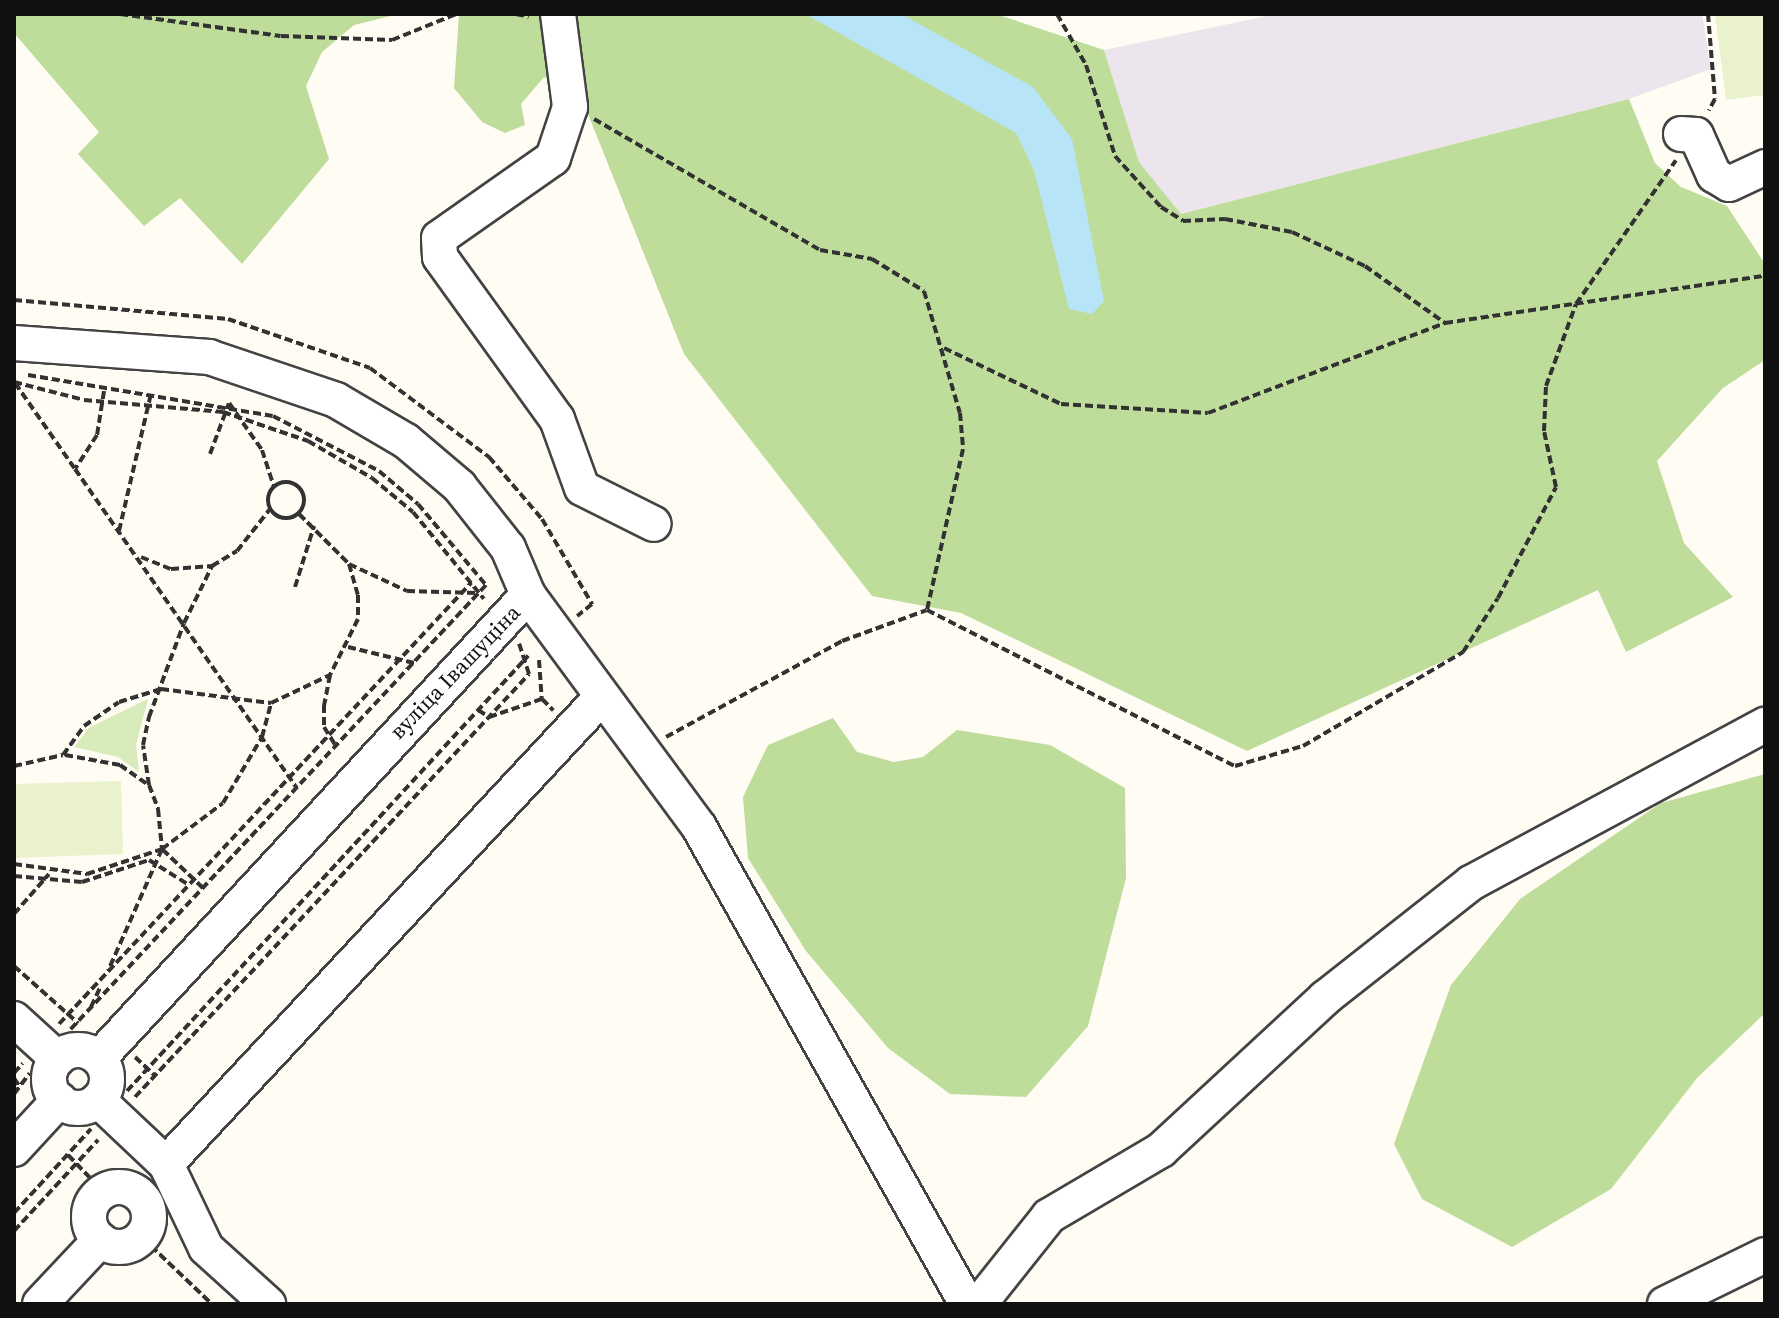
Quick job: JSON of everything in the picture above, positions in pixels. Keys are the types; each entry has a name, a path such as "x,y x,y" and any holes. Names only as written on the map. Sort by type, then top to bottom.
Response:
{"street":[{"path":"558,14 570,107 553,158 439,238 440,257 557,419 582,488 654,524"},
{"path":"1689,134 1714,175 1729,184 1765,167"},
{"name":"вуліца Івашуціна","path":"14,343 209,357 336,400 406,441 459,486 508,548 528,595 99,1058"},
{"path":"528,595 599,700 643,749 699,827 967,1304"},
{"path":"166,1164 599,700"},
{"path":"979,1304 1049,1216 1161,1150 1325,998 1471,883 1765,725"},
{"path":"14,1019 48,1050 77,1050 99,1058 107,1078 108,1110"},
{"path":"48,1050 49,1080 59,1100 79,1108 108,1110 166,1164 206,1248 268,1304"},
{"path":"14,1149 59,1100"},
{"path":"40,1304 100,1240"},
{"path":"1665,1304 1765,1255"}],"path":[{"path":"120,14 281,36 392,40 456,14"},
{"path":"1057,14 1086,65 1115,156 1161,207 1183,221 1225,219 1292,232 1365,266 1445,323"},
{"path":"643,749 842,641 927,610 1235,766 1303,746 1463,652 1498,598 1556,487 1544,431 1546,386 1576,304 1715,99 1708,14"},
{"path":"570,107 820,250 872,259 924,291 944,348 963,449 927,610"},
{"path":"944,348 1061,404 1208,413 1445,323 1765,276"},
{"path":"14,372 104,391 151,393 229,403 273,416 379,471 479,574 486,585 88,1013 14,1076 20,1087"},
{"path":"14,382 104,401 238,415 308,441 372,478 413,512 479,593"},
{"path":"14,382 119,531 141,557 297,788"},
{"path":"75,469 97,435 104,391"},
{"path":"119,531 151,393"},
{"path":"210,454 223,412 229,403"},
{"path":"141,557 171,569 212,566 237,551 270,509 274,486 262,450 229,403"},
{"path":"274,486 297,485 305,499 299,514"},
{"path":"270,509 283,519 299,514"},
{"path":"299,514 349,564 407,591 457,598 479,593"},
{"path":"295,587 314,526"},
{"path":"336,746 329,735 330,675 348,647 358,619 349,564"},
{"path":"203,888 162,849 143,745 184,623 212,566"},
{"path":"14,1094 48,1050 68,1014 105,978 471,583"},
{"path":"348,647 414,663"},
{"path":"14,1213 536,647"},
{"path":"14,1231 76,1165 108,1110 529,674 528,655"},
{"path":"63,755 84,726 119,702 161,689 241,702 271,703 330,675"},
{"path":"489,717 542,699"},
{"path":"14,864 49,874 87,874 162,849 223,803 262,737 271,703"},
{"path":"478,710 489,717"},
{"path":"14,766 63,755 120,765 149,785"},
{"path":"88,1013 162,849"},
{"path":"14,876 42,883 82,882 157,861"},
{"path":"157,861 189,885"},
{"path":"14,914 49,874"},
{"path":"14,966 78,1023"},
{"path":"68,1155 93,1181"},
{"path":"151,1246 212,1304"}],"shaded area":[{"path":"1277,14 1702,14 1711,69 1629,99 1181,214 1139,162 1104,50"}],"green space":[{"path":"14,14 399,14 354,25 322,52 306,86 329,159 242,264 180,198 144,226 78,154 99,132 14,33"},
{"path":"459,14 996,14 1104,50 1139,162 1181,214 1629,99 1655,163 1681,187 1727,206 1765,264 1765,360 1723,388 1657,461 1684,543 1733,597 1626,652 1598,590 1247,751 961,613 872,596 684,354 584,104 544,77 521,104 525,125 505,133 482,122 454,88"},
{"path":"1715,14 1765,14 1765,95 1726,100"},
{"path":"148,699 136,745 139,772 118,757 74,747 90,727"},
{"path":"833,718 857,752 894,762 923,757 957,730 1050,745 1125,788 1126,878 1088,1026 1026,1097 950,1094 888,1048 806,951 748,858 743,797 768,745"},
{"path":"1765,774 1765,1013 1697,1078 1611,1189 1512,1247 1422,1199 1394,1144 1451,985 1520,899 1661,803"},
{"path":"121,781 123,854 14,858 14,784"}],"water":[{"path":"805,14 901,14 1033,87 1072,139 1104,301 1092,314 1069,309 1034,170 1016,133"}]}
